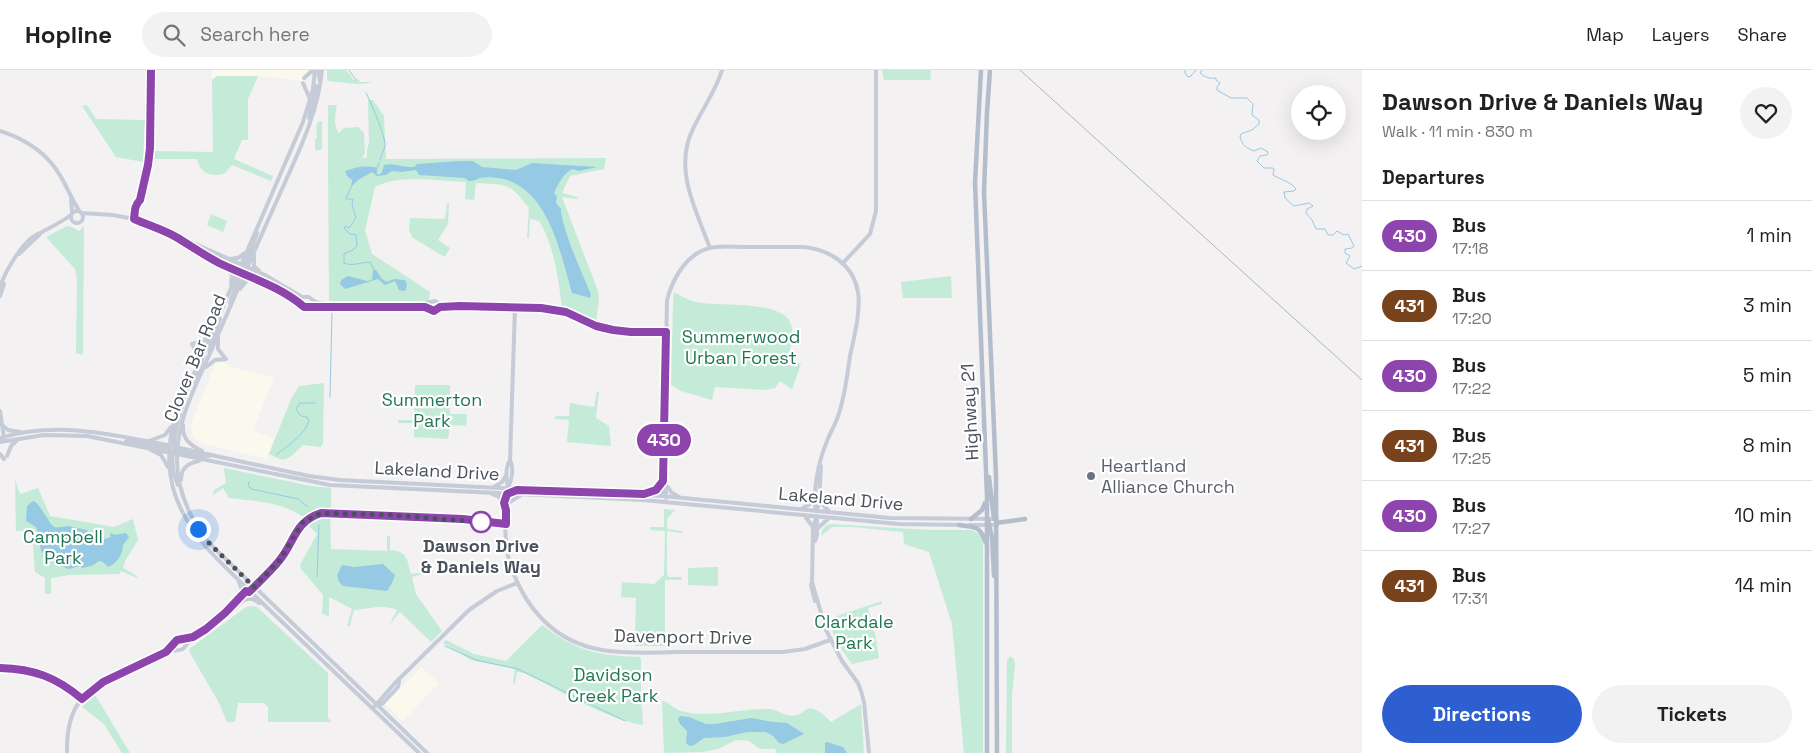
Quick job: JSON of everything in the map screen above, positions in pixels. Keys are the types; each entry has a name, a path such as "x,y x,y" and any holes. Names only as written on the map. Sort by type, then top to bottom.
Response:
{"main road":[{"path":"134,218 139,210 150,148 151,70"},
{"path":"304,78 317,70"},
{"name":"Clover Bar Road","path":"317,70 300,128 247,251 234,299 185,412 173,450 178,480 190,517 208,542 376,706 419,753"},
{"name":"Clover Bar Road","path":"317,70 321,83 307,130 254,252 228,294 176,418 171,477 180,508 202,544 273,614 427,753"},
{"path":"711,249 686,182 684,172 685,150 691,132 717,85 722,70"},
{"path":"843,263 870,234 876,211 876,70"},
{"name":"Highway 21","path":"981,70 975,182 987,519 993,523"},
{"name":"Highway 21","path":"990,70 984,207 993,523 997,587 997,753"},
{"path":"307,130 316,89 314,82"},
{"path":"303,84 306,86 310,99"},
{"path":"0,131 28,142 40,151 54,166 80,212 82,220"},
{"path":"71,197 71,219 73,222"},
{"path":"0,296 1,286 7,272 19,254 40,234 76,211 134,218 227,258 258,280 281,290 300,302 304,307 430,308 434,311 438,305"},
{"path":"58,223 77,223 95,214"},
{"path":"227,315 259,225"},
{"path":"175,236 195,250 228,268 232,275 228,294"},
{"path":"665,499 664,443 667,300 672,282 681,268 694,256 711,249 819,248 830,253 843,263 855,281 858,293 856,319 839,412 825,444 818,470 816,510 819,515 811,570 817,603 830,640 858,683 861,691 864,702 868,753"},
{"path":"195,250 288,289"},
{"path":"227,258 238,258 247,251"},
{"path":"254,252 256,268 302,297 306,296 316,302 328,304 422,304 435,301 438,305 552,309 566,312 596,326 613,330 666,332"},
{"path":"221,264 265,275"},
{"path":"234,299 245,282 251,279 258,280"},
{"path":"300,302 302,297"},
{"path":"309,306 310,300"},
{"path":"430,303 430,308"},
{"path":"508,488 512,464 510,460 515,307"},
{"path":"210,352 209,348 220,320 222,309"},
{"path":"198,364 198,355 192,344 206,339 213,330"},
{"path":"203,370 215,360 226,359 218,349 219,332"},
{"path":"191,398 205,355 204,349"},
{"path":"173,450 185,393"},
{"path":"0,410 2,440"},
{"path":"185,412 183,430 186,441 189,445 208,454"},
{"path":"149,441 168,432 176,418"},
{"path":"1,424 8,430 23,432"},
{"name":"Lakeland Drive","path":"2,440 23,432 84,430 149,441 212,462 330,485 507,494 665,499 804,515 920,525 993,523"},
{"name":"Lakeland Drive","path":"2,440 44,435 70,435 109,440 144,448 208,454 299,474 339,480 644,494 665,499 682,498 909,519 987,519"},
{"path":"0,454 6,457 11,446 20,438"},
{"path":"109,440 229,458"},
{"path":"144,448 161,455 166,462 171,477"},
{"path":"182,494 181,475 185,467 190,463 198,461 212,462"},
{"path":"986,470 993,523 1025,519"},
{"path":"494,488 509,476"},
{"path":"509,476 522,489"},
{"path":"644,494 656,490 665,482"},
{"path":"665,482 669,490 682,498"},
{"path":"494,488 507,494 522,489"},
{"path":"495,493 508,488"},
{"path":"508,488 522,494"},
{"path":"488,492 498,496 506,503 522,494"},
{"name":"Davenport Drive","path":"507,494 506,544 516,583 528,603 545,622 561,634 578,643 601,650 633,652 783,652 805,649 830,640"},
{"path":"802,509 818,497"},
{"path":"802,509 819,515 830,512 818,497"},
{"path":"971,519 982,510 987,497"},
{"path":"816,510 804,515 816,527"},
{"path":"67,753 69,720 82,699 103,682 166,652 182,650 193,637 240,600 246,591 254,587 279,561 303,522 321,513 463,519 506,524"},
{"path":"816,527 830,517"},
{"name":"Highway 21","path":"987,753 988,546 993,523"},
{"path":"959,525 976,527 981,530 988,546"},
{"path":"238,579 242,590 240,600"},
{"path":"376,706 382,704 398,687 399,681 469,610 497,590 516,583"},
{"path":"240,600 255,600 273,614"},
{"path":"166,652 177,640 193,637"},
{"path":"181,640 184,647"},
{"path":"174,644 176,650"},
{"path":"0,668 33,672 55,679 82,699"}],"shaded area":[{"path":"212,70 309,70 305,75 304,81 258,76 217,76 212,80"},
{"path":"220,361 239,369 274,378 253,430 274,439 266,459 199,442 193,435 192,421 216,362"},
{"path":"421,667 439,683 403,721 385,704"}],"green space":[{"path":"327,70 346,70 354,80 357,80 352,70 360,82 372,82 358,84 329,81 327,80"},
{"path":"882,70 931,70 930,80 884,80"},
{"path":"217,76 258,76 248,99 248,140 242,140 234,159 273,176 271,181 232,165 225,173 211,175 201,168 197,159 155,159 155,151 213,152 212,80"},
{"path":"368,100 373,100 384,116 386,159 606,158 604,169 570,176 562,193 578,197 577,199 562,197 598,291 596,323 562,309 555,263 544,230 539,221 530,219 529,238 527,238 529,208 512,189 495,184 476,183 474,200 465,199 466,182 407,179 384,183 375,187 365,230 372,254 430,292 429,301 329,301 328,159 330,159 328,158 328,105 337,105 335,123 339,133 344,128 358,127 364,133 365,153 361,159 367,157 369,143"},
{"path":"87,105 96,119 145,120 143,162 116,157 82,106"},
{"path":"321,121 322,149 315,150 316,126"},
{"path":"447,203 449,203 448,224 438,240 450,248 445,257 413,238 409,231 410,218 445,219"},
{"path":"211,214 227,221 223,232 207,225"},
{"path":"67,226 79,231 84,226 83,355 76,353 77,279 75,269 46,237"},
{"path":"951,276 952,298 903,298 901,282"},
{"name":"Summerwood Urban Forest","path":"674,292 698,302 750,306 775,311 784,315 790,322 792,331 788,360 801,364 792,389 780,381 775,388 766,390 715,387 712,400 681,391 671,385"},
{"path":"664,335 664,387 661,390 661,339 659,337"},
{"path":"324,383 323,444 320,447 303,445 291,456 284,459 269,454 291,399 299,386"},
{"name":"Summerton Park","path":"415,385 450,385 450,414 467,414 466,426 450,425 448,439 414,437 414,423 398,423 398,420 414,420"},
{"path":"597,391 599,392 596,418 609,426 611,446 567,442 569,420 555,419 555,416 569,416 570,403 594,407"},
{"path":"224,468 311,486 331,488 331,510 321,510 303,517 277,505 229,498 223,488 213,495 214,490 226,483"},
{"name":"Campbell Park","path":"15,480 20,494 38,488 50,516 114,527 133,519 138,540 125,561 123,568 137,576 137,578 121,571 119,574 69,575 51,578 51,594 45,594 45,578 35,572 32,531 16,531"},
{"path":"664,509 675,510 667,519 667,529 682,531 682,533 667,531 667,574 669,577 682,577 681,580 665,580 665,646 635,646 636,598 621,597 622,582 654,584 664,575 665,531 650,530 650,527 664,527"},
{"path":"330,515 331,549 387,551 387,536 390,536 390,550 404,554 411,574 426,572 412,577 416,594 442,631 431,642 400,612 389,625 397,610 392,608 381,607 354,610 350,626 347,626 352,609 329,597 329,617 322,613 323,595 301,569 300,565 317,534 307,524 314,519"},
{"path":"831,524 930,530 972,530 980,533 984,543 983,753 964,753 952,624 929,552 904,544 903,532 832,527 821,536 824,528"},
{"path":"718,567 718,586 688,585 688,568"},
{"name":"Clarkdale Park","path":"882,601 882,604 868,608 879,658 852,664 837,643 828,619"},
{"path":"246,607 257,607 328,673 328,718 332,722 268,722 268,707 264,703 238,703 235,722 227,722 219,703 189,649"},
{"name":"Davidson Creek Park","path":"542,625 566,641 588,650 611,655 640,657 642,725 597,710 524,673 517,672 515,684 513,683 515,669 471,660 443,643 446,640 474,654 506,661"},
{"path":"1010,656 1014,659 1015,664 1012,696 1012,753 1006,753 1007,660"},
{"path":"94,693 130,753 122,753 104,724 82,707"},
{"path":"662,701 681,711 703,714 769,709 795,716 810,708 815,709 831,722 861,704 864,753 775,753 775,749 760,749 749,741 736,740 718,749 703,752 664,753"}],"water":[{"path":"473,161 482,167 516,170 532,163 597,167 579,171 573,169 562,179 554,193 557,196 556,203 561,209 568,238 591,294 590,298 572,293 558,245 544,212 522,188 507,180 483,177 469,181 465,178 419,175 416,170 392,171 386,175 377,176 372,172 358,180 351,187 352,180 345,171 353,168 373,167 377,168 377,174 379,175 384,165 388,164 414,167 417,164"},
{"path":"373,270 376,270 382,279 387,282 394,279 405,280 407,284 406,290 399,290 395,281 385,285 378,279 345,289 340,284 341,280 348,276 367,281 372,280"},
{"path":"33,501 38,504 52,525 56,527 68,526 87,530 91,536 101,539 111,537 110,534 112,533 114,535 126,533 129,537 123,545 119,558 108,567 99,561 87,567 82,568 80,566 69,569 55,564 41,551 36,527 26,521 27,506"},
{"path":"383,564 395,575 387,591 343,586 339,582 337,575 342,565 354,567"},
{"path":"680,716 689,717 706,724 751,718 787,723 804,734 783,744 766,732 747,732 725,737 704,738 690,746 686,743 687,731 678,719"},
{"path":"825,743 843,747 847,753 825,753"}],"waterway":[{"path":"349,70 356,80"},
{"path":"1185,70 1188,77 1196,70"},
{"path":"1202,70 1200,73 1205,77 1216,78 1220,83 1217,90 1231,98 1247,98 1253,104 1252,115 1259,120 1259,124 1252,130 1241,134 1240,137 1243,144 1254,151 1261,148 1268,152 1267,155 1260,156 1257,161 1264,168 1273,168 1273,175 1294,186 1296,189 1294,191 1284,192 1285,198 1294,206 1309,203 1313,206 1307,209 1306,213 1316,229 1325,229 1328,235 1333,235 1337,231 1344,235 1348,234 1354,246 1345,249 1345,253 1350,256 1346,263 1354,269 1362,266"},
{"path":"366,93 385,141 385,147 380,160"},
{"path":"377,168 379,163"},
{"path":"351,187 346,199 353,199 352,205 356,218 349,228 345,226 344,228 350,234 356,235 357,246 344,254 344,263 370,262 374,270"},
{"path":"330,397 332,313"},
{"path":"276,455 295,440 307,426 309,421 307,417 301,416 296,409 300,403 315,403"},
{"path":"249,482 248,486 252,489 298,499 308,507"},
{"path":"317,576 319,525"},
{"path":"445,646 476,660 518,669 625,721"}],"railway":[{"path":"1020,70 1362,380"}],"bus line":[{"name":"430","path":"0,668 33,672 55,679 82,699 93,688 103,682 166,652 177,640 193,637 206,629 246,591 249,592 258,584 279,561 303,522 321,513 463,519 506,524 504,500 507,494 517,490 644,494 658,489 663,481 666,332 624,332 613,330 596,326 566,312 541,308 460,306 440,307 434,311 425,307 399,306 304,307 300,302 281,290 221,264 195,250 175,236 134,219 136,204 140,200 145,180 150,148 151,70"}],"place":[{"name":"Heartland Alliance Church","path":"1091,476"},
{"name":"Dawson Drive & Daniels Way","path":"481,522"}],"route":[{"path":"198,529 208,542 254,587 279,561 303,522 321,513 463,519 481,522"}]}
